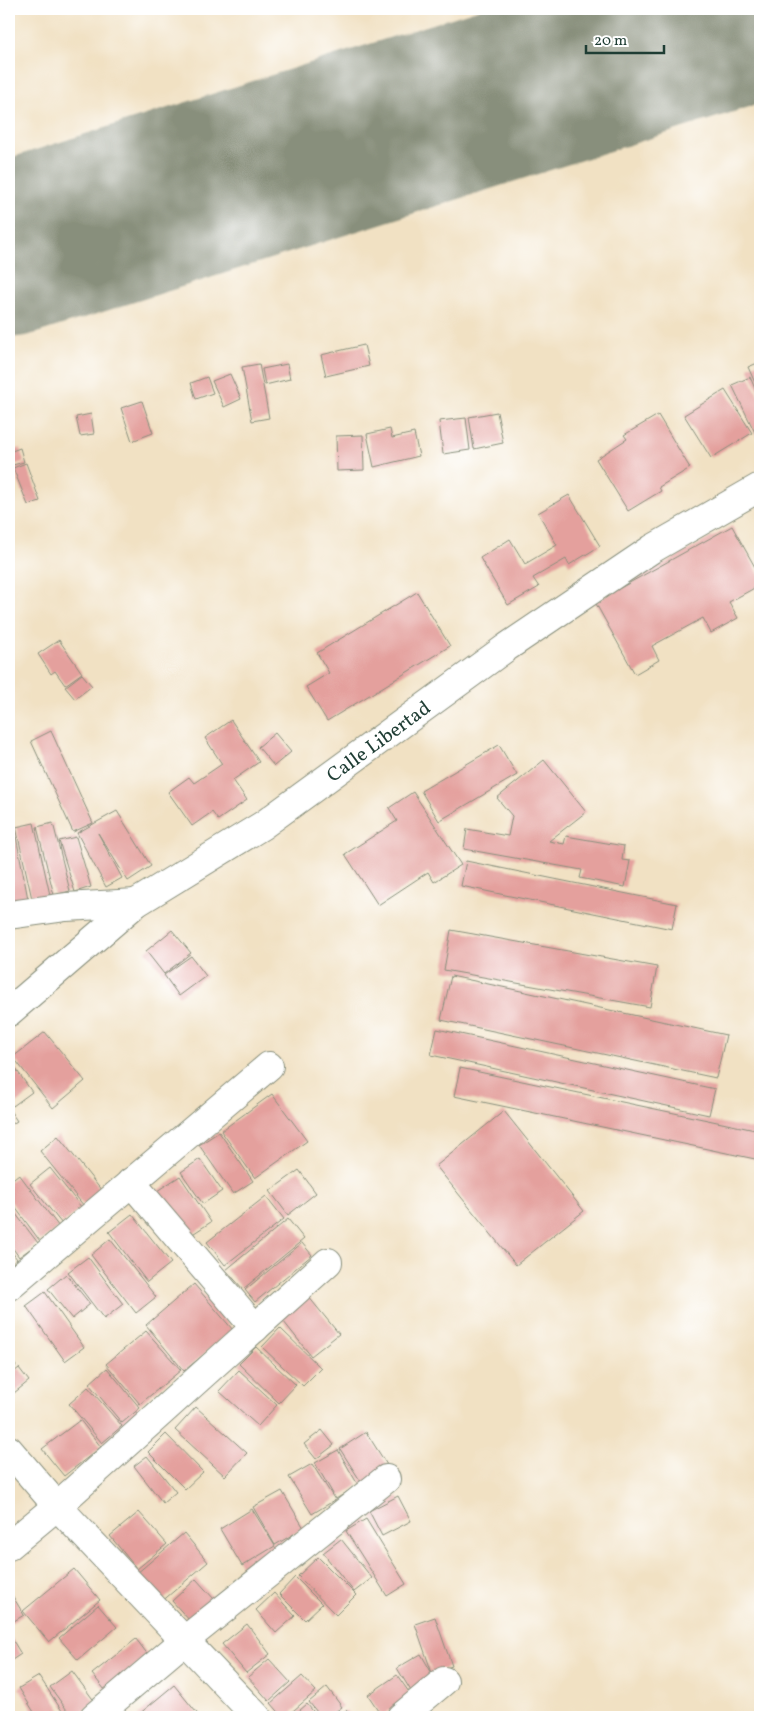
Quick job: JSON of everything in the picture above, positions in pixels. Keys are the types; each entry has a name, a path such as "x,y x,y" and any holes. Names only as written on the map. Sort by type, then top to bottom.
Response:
{"street":[{"name":"Calle Libertad","path":"9,1012 136,903 263,825 507,647 652,549 760,487"},
{"path":"9,915 66,907 136,903"},
{"path":"9,1286 268,1066"},
{"path":"131,1182 255,1328"},
{"path":"9,1546 57,1506 328,1262"},
{"path":"9,1450 57,1506 257,1717"},
{"path":"94,1717 185,1640 386,1479"},
{"path":"401,1717 444,1681"}],"building":[{"path":"364,345 369,366 326,376 321,355"},
{"path":"760,362 760,394 748,367"},
{"path":"259,364 269,418 252,421 242,367"},
{"path":"287,364 290,379 265,385 262,369"},
{"path":"230,374 241,399 224,407 212,381"},
{"path":"207,377 213,393 196,399 191,383"},
{"path":"750,377 760,400 759,441 732,385"},
{"path":"725,390 752,433 711,458 684,415"},
{"path":"142,401 153,433 132,441 121,408"},
{"path":"497,412 503,443 474,449 469,417"},
{"path":"91,414 94,434 80,436 76,417"},
{"path":"658,415 690,468 659,487 661,491 628,511 596,459 627,439 624,435"},
{"path":"466,418 470,450 443,454 439,421"},
{"path":"390,429 392,438 414,433 419,456 374,467 367,434"},
{"path":"363,435 364,470 337,471 336,436"},
{"path":"20,448 24,462 9,466 9,452"},
{"path":"26,463 40,501 28,505 13,468"},
{"path":"569,495 600,546 569,565 566,559 533,578 539,587 508,605 480,558 510,539 525,564 557,545 538,513"},
{"path":"732,526 760,576 760,585 729,602 738,618 711,633 703,618 652,646 659,660 635,674 595,602"},
{"path":"417,592 450,646 327,721 306,687 329,673 317,653"},
{"path":"59,640 82,673 65,685 55,671 51,674 38,654"},
{"path":"82,674 92,686 75,699 65,687"},
{"path":"231,720 259,762 233,780 247,800 218,820 212,812 192,826 168,792 189,777 194,783 222,764 205,738"},
{"path":"51,731 93,823 73,832 31,741"},
{"path":"275,733 291,752 274,766 258,747"},
{"path":"499,745 517,775 439,821 421,791"},
{"path":"544,760 586,812 549,841 564,844 566,836 624,846 622,860 630,861 625,887 580,878 582,870 464,849 467,829 508,836 512,816 497,798"},
{"path":"413,792 461,865 434,882 428,872 378,905 345,854 397,821 389,808"},
{"path":"117,811 151,866 128,881 98,833 122,878 106,887 77,833"},
{"path":"34,823 50,895 32,899 16,827"},
{"path":"53,823 70,891 54,895 37,827"},
{"path":"15,831 28,899 9,902 9,832"},
{"path":"76,837 91,887 75,892 59,841"},
{"path":"466,861 677,904 672,929 461,886"},
{"path":"172,930 191,953 164,974 146,951"},
{"path":"451,930 657,967 650,1007 444,970"},
{"path":"191,956 206,976 179,996 164,975"},
{"path":"451,976 726,1035 716,1078 441,1020"},
{"path":"437,1029 715,1089 709,1115 431,1055"},
{"path":"45,1032 85,1081 53,1108 13,1057"},
{"path":"9,1059 32,1092 13,1106 9,1101"},
{"path":"460,1068 760,1131 760,1160 454,1096"},
{"path":"272,1094 307,1141 255,1178 221,1131"},
{"path":"9,1109 17,1121 9,1126"},
{"path":"504,1111 584,1211 516,1265 436,1166"},
{"path":"219,1132 253,1181 233,1194 199,1145"},
{"path":"58,1136 102,1191 84,1206 40,1151"},
{"path":"200,1159 222,1191 203,1204 181,1172"},
{"path":"50,1168 82,1208 62,1224 30,1184"},
{"path":"299,1170 316,1193 288,1215 270,1191"},
{"path":"19,1174 59,1227 40,1241 9,1199 9,1182"},
{"path":"180,1176 211,1222 188,1237 157,1191"},
{"path":"266,1196 284,1219 225,1265 207,1242"},
{"path":"9,1205 38,1243 19,1257 9,1243"},
{"path":"132,1214 171,1263 147,1282 109,1232"},
{"path":"288,1219 304,1239 243,1289 226,1270"},
{"path":"110,1239 156,1297 136,1313 91,1255"},
{"path":"302,1243 312,1255 255,1302 245,1290"},
{"path":"9,1248 17,1259 9,1266"},
{"path":"88,1257 123,1304 104,1319 68,1272"},
{"path":"66,1274 90,1304 72,1319 48,1289"},
{"path":"194,1284 233,1330 184,1371 146,1325"},
{"path":"45,1292 84,1347 65,1361 26,1306"},
{"path":"308,1296 339,1334 311,1356 280,1317"},
{"path":"280,1328 321,1368 303,1386 262,1347"},
{"path":"146,1331 181,1370 140,1404 106,1364"},
{"path":"256,1347 296,1385 279,1403 239,1364"},
{"path":"9,1356 16,1366 9,1372"},
{"path":"19,1368 29,1381 9,1397 9,1376"},
{"path":"107,1368 140,1408 122,1423 89,1384"},
{"path":"239,1370 277,1405 258,1426 219,1391"},
{"path":"88,1387 122,1426 102,1443 69,1404"},
{"path":"196,1407 247,1453 225,1476 175,1430"},
{"path":"80,1420 101,1447 64,1476 42,1449"},
{"path":"322,1430 334,1445 316,1459 304,1444"},
{"path":"366,1432 389,1468 363,1485 340,1449"},
{"path":"166,1434 203,1472 185,1489 148,1452"},
{"path":"338,1450 358,1485 336,1499 315,1463"},
{"path":"147,1456 176,1492 163,1503 134,1466"},
{"path":"312,1464 335,1500 312,1514 289,1477"},
{"path":"282,1491 304,1528 275,1545 253,1507"},
{"path":"398,1496 411,1521 382,1536 369,1511"},
{"path":"252,1509 275,1546 242,1566 220,1529"},
{"path":"139,1512 167,1544 137,1569 110,1536"},
{"path":"366,1519 406,1584 387,1596 346,1531"},
{"path":"184,1533 208,1562 160,1603 136,1574"},
{"path":"341,1539 372,1578 354,1592 323,1553"},
{"path":"318,1557 356,1595 336,1615 298,1576"},
{"path":"74,1569 100,1600 49,1642 23,1611"},
{"path":"295,1577 322,1604 305,1620 279,1594"},
{"path":"196,1579 214,1599 190,1621 172,1601"},
{"path":"9,1590 24,1615 9,1624"},
{"path":"274,1593 295,1616 276,1633 256,1610"},
{"path":"98,1605 117,1627 78,1660 59,1638"},
{"path":"435,1617 452,1666 432,1673 415,1624"},
{"path":"247,1624 270,1654 246,1673 222,1644"},
{"path":"9,1634 21,1654 9,1662"},
{"path":"136,1639 149,1656 105,1690 92,1674"},
{"path":"421,1654 434,1677 411,1691 397,1668"},
{"path":"269,1659 290,1682 269,1701 248,1677"},
{"path":"72,1671 95,1702 75,1717 72,1717 50,1687"},
{"path":"397,1675 411,1695 382,1716 368,1695"},
{"path":"39,1676 66,1717 37,1717 19,1688"},
{"path":"302,1676 316,1691 286,1717 283,1717 271,1703"},
{"path":"174,1685 200,1717 140,1717 138,1715"},
{"path":"327,1687 342,1707 328,1717 321,1717 309,1702"},
{"path":"307,1704 318,1717 292,1717"},
{"path":"346,1710 353,1717 337,1717"}],"runway":[{"path":"9,250 760,12"}]}
